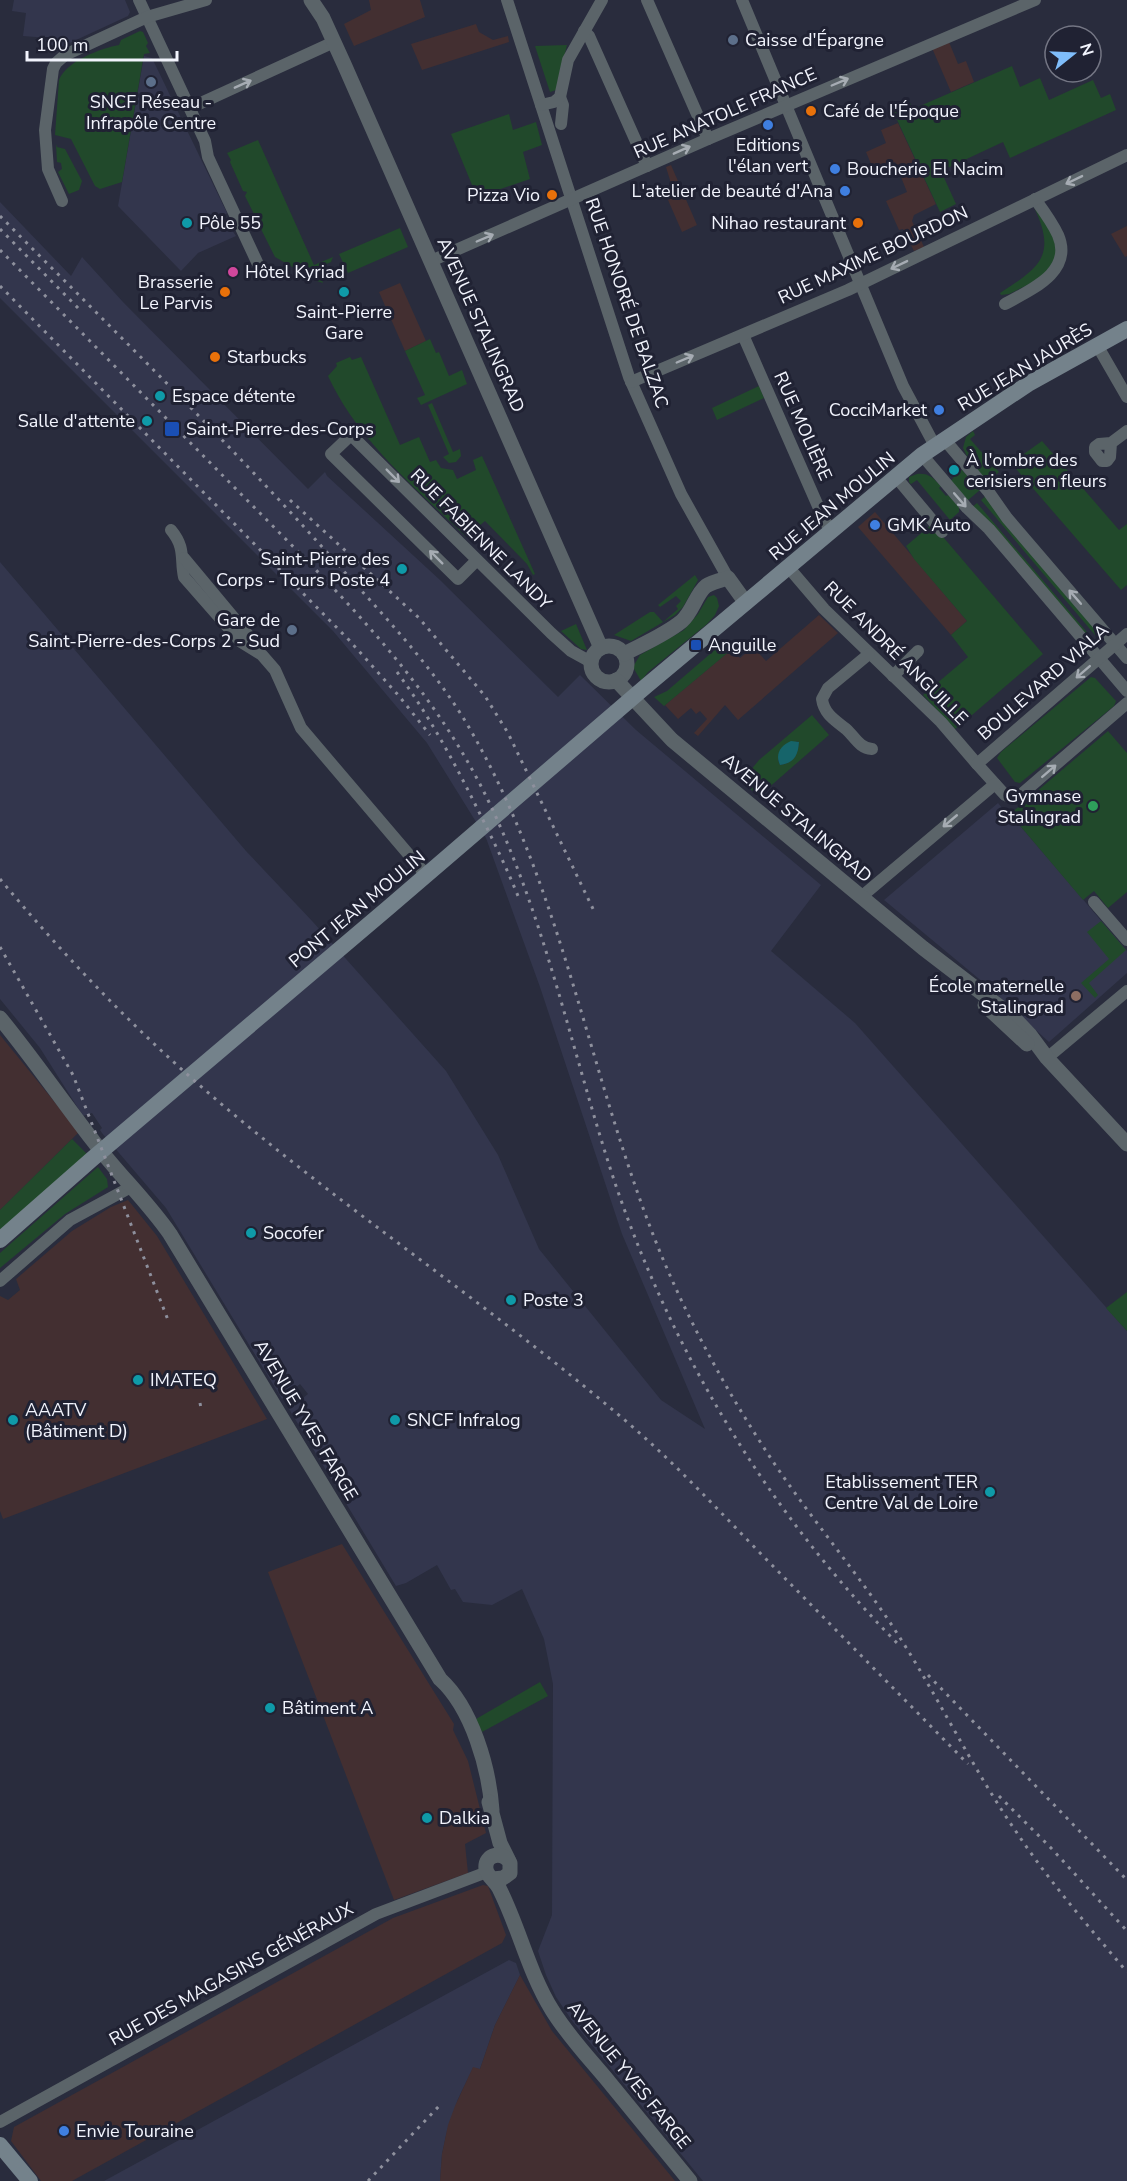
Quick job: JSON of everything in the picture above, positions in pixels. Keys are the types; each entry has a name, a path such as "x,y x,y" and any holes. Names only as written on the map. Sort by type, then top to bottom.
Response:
{"main road":[{"name":"RUE JEAN JAURÈS","path":"934,447 1035,379 1127,329"},
{"name":"RUE JEAN MOULIN","path":"645,687 934,447"},
{"name":"PONT JEAN MOULIN","path":"0,1240 645,687"},
{"path":"0,2145 30,2181"}],"street":[{"path":"139,0 205,141 208,157 257,262"},
{"path":"62,201 50,177 45,130 53,69 56,63 65,55 147,17 206,0"},
{"name":"AVENUE STALINGRAD","path":"311,0 323,18 334,42 601,648"},
{"name":"AVENUE STALINGRAD","path":"319,0 323,18"},
{"name":"RUE HONORÉ DE BALZAC","path":"507,0 631,382 681,494 728,578 746,603"},
{"path":"561,124 563,105 560,97 568,60 602,0"},
{"path":"647,0 708,138"},
{"path":"742,0 910,401 967,508 989,528 1127,691"},
{"name":"RUE ANATOLE FRANCE","path":"431,261 571,201 708,138 1035,0"},
{"path":"584,31 647,166"},
{"path":"190,108 334,42"},
{"path":"541,105 554,102 560,97"},
{"name":"RUE MAXIME BOURDON","path":"631,382 860,284 1127,154"},
{"path":"1005,304 1051,276 1060,259 1061,247 1058,234 1035,199"},
{"name":"RUE MOLIÈRE","path":"743,335 825,522 832,530"},
{"path":"1097,345 1127,397"},
{"path":"1111,443 1127,431"},
{"name":"RUE FABIENNE LANDY","path":"477,560 458,579 331,454 351,435 571,651 591,662"},
{"path":"934,447 981,483 1007,518 1127,658"},
{"path":"896,477 942,532"},
{"path":"171,530 178,540 184,558 182,568 184,578 241,642 262,655 275,670 301,728 427,876"},
{"name":"RUE ANDRÉ ANGUILLE","path":"789,568 824,609 941,722 977,764"},
{"path":"624,654 677,625 690,612 704,588 728,578"},
{"name":"BOULEVARD VIALA","path":"1127,634 977,764 1005,795 1017,798 1127,703"},
{"path":"616,647 624,654 625,672 616,680 606,681 593,672 591,662 596,651 601,648 616,647"},
{"path":"892,676 918,651"},
{"path":"869,654 825,691 822,699 824,707 834,721 847,730 861,746 872,750"},
{"name":"AVENUE STALINGRAD","path":"616,680 672,740 961,979 1001,1021 1047,1058 1127,1144"},
{"path":"861,897 995,784"},
{"path":"1094,902 1127,940"},
{"path":"1047,1058 1127,991"},
{"name":"AVENUE YVES FARGE","path":"0,1018 32,1057 92,1141 170,1234 440,1679 450,1690 476,1736 487,1774 497,1832 509,1866 509,1888 515,1924"},
{"path":"0,1281 70,1220 131,1187"},
{"name":"AVENUE YVES FARGE","path":"497,1832 497,1848 490,1869 515,1924 531,1969 553,2012 690,2181"},
{"path":"499,1855 509,1866 503,1878 490,1869 499,1855"},
{"name":"RUE DES MAGASINS GÉNÉRAUX","path":"0,2122 376,1914 490,1869"}],"shaded area":[{"path":"14,0 125,0 130,12 128,16 61,47 47,44 48,38 23,36 26,13 12,11"},
{"path":"369,0 420,0 425,17 354,46 344,24 371,10"},
{"path":"476,24 479,32 493,40 508,36 509,42 422,70 411,44"},
{"path":"140,31 143,32 148,43 146,46 150,53 144,54 122,182 100,189 95,186 71,139 55,135 59,80 63,73 77,61 94,52 119,45 121,40"},
{"path":"949,42 958,64 966,61 974,82 951,92 932,48"},
{"path":"567,45 556,90 550,92 535,46"},
{"path":"144,56 152,58 227,213 223,217 236,236 198,253 181,271 118,206"},
{"path":"1012,66 1020,87 1040,78 1049,100 1084,84 1095,84 1101,98 1110,94 1116,110 1010,158 1003,142 941,171 956,204 940,212 892,109 909,101 913,109"},
{"path":"509,114 513,130 536,122 542,145 523,152 530,179 477,197 451,134"},
{"path":"898,123 936,204 914,215 912,221 924,247 914,251 903,229 899,230 886,201 907,192 895,162 874,171 866,152 886,143 881,130"},
{"path":"258,140 314,265 333,257 331,262 317,268 323,283 275,257 261,229 262,225 259,224 245,196 247,192 243,191 227,153"},
{"path":"56,144 57,147 65,149 82,181 79,190 69,194 58,172 62,169 61,163 57,162"},
{"path":"671,165 697,225 682,232 665,193 673,190 666,167"},
{"path":"0,202 71,276 82,257 123,302 308,489 325,472 440,580 558,697 580,675 636,730 821,885 771,951 855,1023 1127,1331 1127,2181 703,2181 573,2022 556,1997 538,1951 552,1915 553,1684 544,1639 522,1589 492,1605 463,1602 455,1589 451,1590 437,1565 406,1583 396,1586 289,1409 308,1394 300,1384 282,1399 166,1208 102,1133 100,1130 102,1128 92,1113 83,1116 40,1048 0,999 0,562 246,851 313,922 446,1071 498,1155 539,1249 661,1400 705,1429 622,1234 540,987 486,838 427,743 333,631 0,298"},
{"path":"1034,207 1054,233 1057,256 1042,278 1009,294 1001,295 1000,293 1025,275 1041,259 1044,237"},
{"path":"1127,226 1127,256 1125,257 1111,234"},
{"path":"400,228 408,247 348,273 339,254"},
{"path":"400,283 426,341 405,351 379,292"},
{"path":"430,339 436,353 439,352 449,376 462,370 467,384 421,405 417,398 425,395 405,351"},
{"path":"350,357 352,360 361,357 400,445 419,437 430,462 436,460 441,468 453,470 457,479 476,470 473,460 482,456 535,574 533,575 527,564 485,521 466,537 371,442 340,400 328,376 337,366 336,363"},
{"path":"759,386 764,398 717,420 712,408"},
{"path":"432,403 453,452 460,449 461,456 456,462 449,463 443,457 449,454 428,405"},
{"path":"973,431 975,435 970,439 999,472 988,482 973,460 970,462 963,448 966,437"},
{"path":"1042,441 1119,530 1127,524 1127,585 1121,590 1011,463"},
{"path":"962,470 980,490 967,501 951,481 958,471"},
{"path":"917,474 928,475 936,481 946,496 948,495 959,507 959,512 950,520 917,480 911,484 909,482 909,477"},
{"path":"987,495 1104,638 1100,641 981,500"},
{"path":"977,503 1097,644 1094,647 971,508"},
{"path":"875,512 967,621 951,635 858,527"},
{"path":"932,524 1043,654 965,721 962,718 959,720 961,724 955,729 923,695 968,657 951,635 967,621 914,559 906,546"},
{"path":"695,575 698,580 683,607 675,615 631,641 614,635 650,612 654,612 663,622 678,609 676,606 681,601 676,596 660,607 658,605"},
{"path":"714,595 719,606 715,615 648,672 641,681 633,667 640,655 684,630 698,614 708,597"},
{"path":"819,615 838,633 738,720 725,705 698,736 694,733 707,719 700,711 696,714 691,708 678,719 665,705 732,649 740,658 753,647 766,661"},
{"path":"576,624 587,650 581,649 561,631"},
{"path":"724,642 731,650 664,706 654,697 667,691"},
{"path":"1091,677 1095,678 1116,701 1114,706 1020,783 1015,782 997,758 1001,752"},
{"path":"812,715 829,735 759,796 741,782 759,760","holes":["797,741 799,743 794,758 789,763 780,765 778,760"]},
{"path":"1108,731 1127,753 1127,892 1108,908 1094,891 1083,900 1010,814"},
{"path":"791,741 799,742 798,751 792,761 780,765 778,757 780,751"},
{"path":"998,803 1008,815 1010,814 1127,951 1127,973 1049,1042 984,983 884,900"},
{"path":"1101,921 1126,950 1089,983 1098,995 1095,998 1081,983 1109,959 1087,932"},
{"path":"0,1035 79,1132 0,1210"},
{"path":"72,1139 88,1155 0,1230 0,1210"},
{"path":"98,1167 107,1179 108,1187 65,1214 0,1268 0,1253"},
{"path":"128,1200 157,1236 267,1419 3,1519 0,1511 0,1296 8,1300 20,1290 16,1279 72,1231 111,1207"},
{"path":"1127,1292 1127,1331 1106,1308"},
{"path":"342,1544 454,1724 453,1730 468,1761 486,1833 465,1844 468,1873 394,1900 268,1572"},
{"path":"540,1682 548,1696 482,1732 476,1719"},
{"path":"483,1885 488,1886 506,1935 502,1943 72,2181 41,2181 11,2141 14,2127 393,1918"},
{"path":"509,1960 516,1963 520,1975 495,2025 480,2069 473,2068 458,2099 447,2131 440,2181 104,2181"},
{"path":"520,1975 552,2031 675,2181 440,2181 442,2154 455,2106 473,2067 480,2069 495,2025"}],"railway":[{"path":"0,216 173,389 299,522 407,642 439,682 467,724 500,786 528,851 552,917 635,1186 672,1280 713,1362 743,1415 776,1466 889,1621 998,1805 1055,1885 1127,1972"},
{"path":"0,229 82,312"},
{"path":"0,250 340,596 404,669 460,749 484,792 524,885 613,1177 664,1305 694,1366 728,1426 766,1484 806,1539 850,1593 897,1643"},
{"path":"0,286 349,640 430,735"},
{"path":"290,500 419,618 485,696 508,733 595,913"},
{"path":"397,672 429,720 457,770 499,852 520,901"},
{"path":"0,879 101,992 212,1096 315,1179 525,1339 663,1454 968,1764"},
{"path":"0,947 73,1075 168,1320"},
{"path":"200,1403 201,1408"},
{"path":"928,1675 1127,1880"},
{"path":"999,1796 1052,1849 1127,1931"},
{"path":"368,2181 440,2105"}],"place":[{"name":"Caisse d'Épargne","path":"733,40"},
{"name":"SNCF Réseau - Infrapôle Centre","path":"151,82"},
{"name":"Café de l'Époque","path":"811,111"},
{"name":"Editions l'élan vert","path":"768,125"},
{"name":"Boucherie El Nacim","path":"835,169"},
{"name":"L'atelier de beauté d'Ana","path":"845,191"},
{"name":"Pizza Vio","path":"552,195"},
{"name":"Pôle 55","path":"187,223"},
{"name":"Nihao restaurant","path":"858,223"},
{"name":"Hôtel Kyriad","path":"233,272"},
{"name":"Brasserie Le Parvis","path":"225,292"},
{"name":"Saint-Pierre Gare","path":"344,292"},
{"name":"Starbucks","path":"215,357"},
{"name":"Espace détente","path":"160,396"},
{"name":"CocciMarket","path":"939,410"},
{"name":"Salle d'attente","path":"147,421"},
{"name":"Saint-Pierre-des-Corps","path":"172,429"},
{"name":"À l'ombre des cerisiers en fleurs","path":"954,470"},
{"name":"GMK Auto","path":"875,525"},
{"name":"Saint-Pierre des Corps - Tours Poste 4","path":"402,569"},
{"name":"Gare de Saint-Pierre-des-Corps 2 - Sud","path":"292,630"},
{"name":"Anguille","path":"696,645"},
{"name":"Gymnase Stalingrad","path":"1093,806"},
{"name":"École maternelle Stalingrad","path":"1076,996"},
{"name":"Socofer","path":"251,1233"},
{"name":"Poste 3","path":"511,1300"},
{"name":"IMATEQ","path":"138,1380"},
{"name":"AAATV (Bâtiment D)","path":"13,1420"},
{"name":"SNCF Infralog","path":"395,1420"},
{"name":"Etablissement TER Centre Val de Loire","path":"990,1492"},
{"name":"Bâtiment A","path":"270,1708"},
{"name":"Dalkia","path":"427,1818"},
{"name":"Envie Touraine","path":"64,2131"}]}
